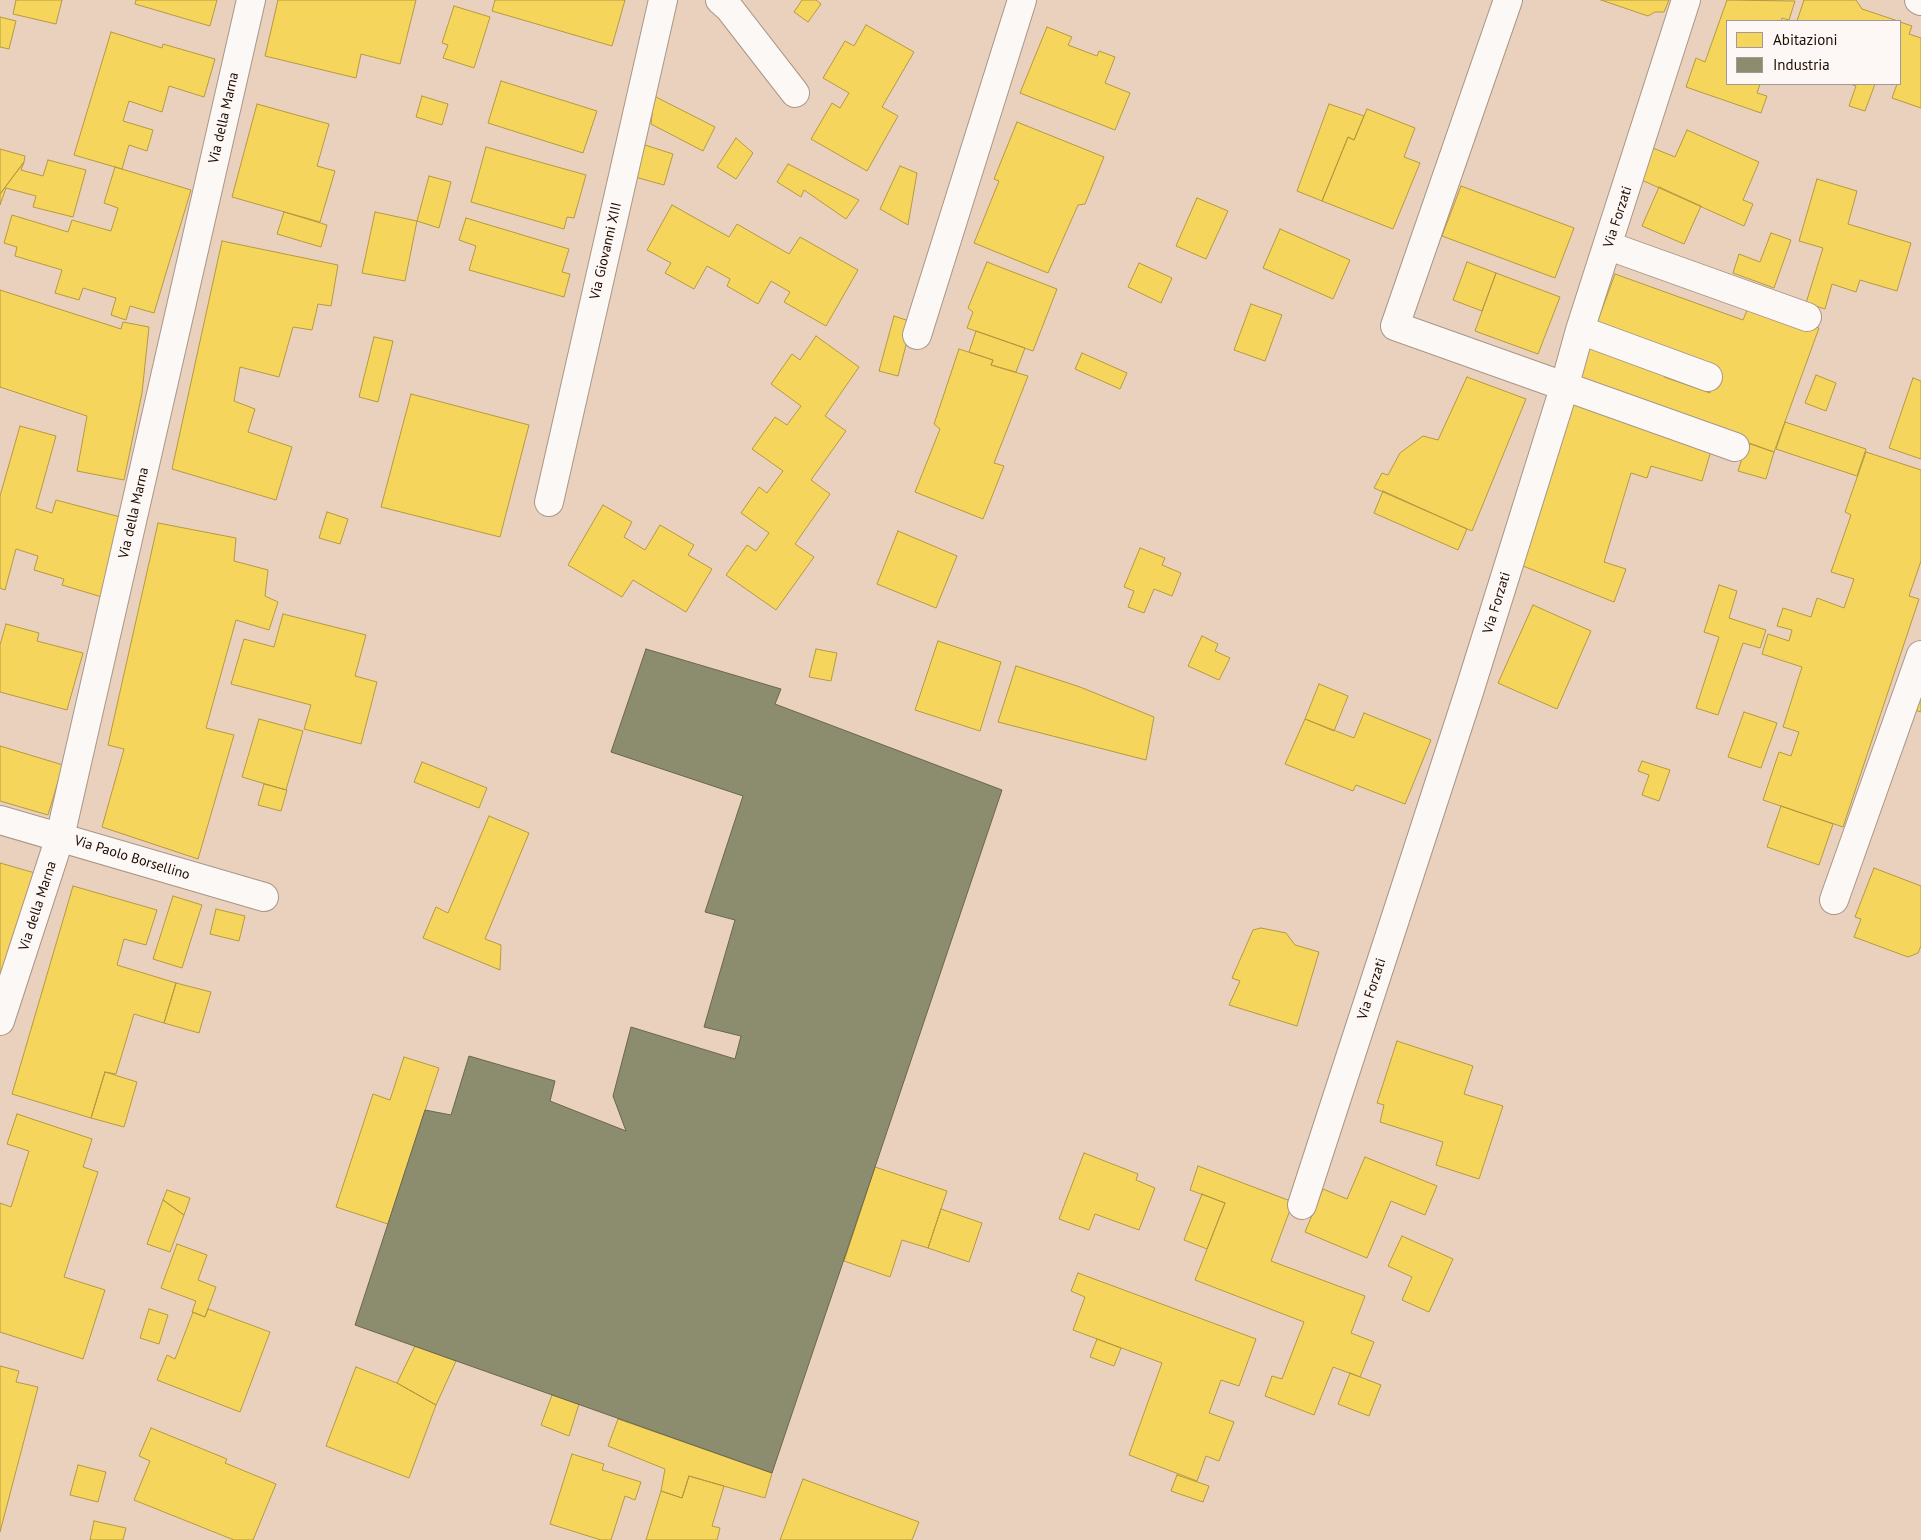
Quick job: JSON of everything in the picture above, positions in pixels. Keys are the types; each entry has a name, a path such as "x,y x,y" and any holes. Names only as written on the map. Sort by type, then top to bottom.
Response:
{"street":[{"name":"Via della Marna","path":"0,1021 60,837 250,0"},
{"name":"Via Giovanni XIII","path":"549,502 663,0"},
{"path":"720,0 729,8 795,93"},
{"path":"917,335 1022,0"},
{"path":"1508,0 1395,326 1564,388 1735,447"},
{"name":"Via Forzati","path":"1302,1205 1469,692 1564,388 1580,330 1609,246 1686,0"},
{"path":"1609,246 1807,317"},
{"path":"1580,330 1708,377"},
{"path":"1834,900 1921,655"},
{"name":"Via Paolo Borsellino","path":"0,820 264,897"}],"building: Abitazioni":[{"path":"16,0 62,0 56,24 13,14"},
{"path":"136,0 217,0 210,26 135,4"},
{"path":"278,0 416,0 400,64 361,54 356,78 265,56"},
{"path":"495,0 625,0 612,46 492,11"},
{"path":"802,0 816,0 821,4 808,22 794,12"},
{"path":"1601,0 1669,0 1664,12 1655,12 1648,16"},
{"path":"1727,0 1795,1 1789,20 1782,18 1781,20 1726,20 1726,85 1760,85 1757,93 1767,96 1761,113 1686,87 1696,58 1705,62"},
{"path":"1804,0 1856,0 1862,9 1895,20 1797,20"},
{"path":"454,6 490,17 474,68 443,58 448,45 442,43"},
{"path":"0,17 16,21 9,49 0,47"},
{"path":"1901,22 1912,26 1909,34 1921,38 1921,108 1892,98 1897,85 1901,85"},
{"path":"866,25 914,52 882,107 898,116 867,171 811,139 832,103 840,108 849,93 823,78 845,41 854,46"},
{"path":"1047,27 1072,37 1068,45 1097,56 1099,51 1115,57 1105,83 1130,93 1115,130 1020,93"},
{"path":"111,32 162,48 163,44 215,59 204,97 169,86 162,112 129,101 123,121 153,130 147,151 129,145 122,169 74,155"},
{"path":"501,81 597,111 583,153 488,123"},
{"path":"1853,85 1875,85 1865,111 1849,106 1856,86"},
{"path":"422,96 448,104 442,125 416,117"},
{"path":"654,96 715,127 703,151 651,124"},
{"path":"257,104 329,124 317,166 335,171 320,222 232,197"},
{"path":"1329,104 1364,116 1354,140 1348,137 1322,201 1297,191"},
{"path":"1367,109 1415,128 1404,157 1420,163 1393,229 1322,201 1348,137 1354,140"},
{"path":"1017,122 1104,157 1085,204 1078,205 1048,273 974,243 999,181 994,179"},
{"path":"1687,130 1759,162 1743,200 1753,204 1744,226 1635,177 1648,146 1675,157"},
{"path":"736,138 753,153 736,179 717,167"},
{"path":"645,145 673,154 664,185 635,177"},
{"path":"486,147 586,175 574,218 567,217 564,229 471,202"},
{"path":"0,149 25,156 24,162 0,194"},
{"path":"48,160 86,170 73,217 33,207 36,196 6,188 0,205 0,194 24,162 21,170 43,176"},
{"path":"788,164 859,200 846,219 804,190 801,197 777,182"},
{"path":"900,166 917,173 908,225 880,209"},
{"path":"115,167 191,190 154,313 130,306 126,320 111,315 116,298 83,288 79,300 55,293 62,270 15,256 17,247 4,243 12,215 68,232 72,220 111,231 118,208 104,203"},
{"path":"429,176 451,182 439,228 417,221"},
{"path":"1817,179 1857,191 1848,224 1911,243 1897,291 1860,280 1856,292 1832,284 1825,309 1806,303 1823,248 1799,241"},
{"path":"1461,186 1574,228 1555,278 1442,236"},
{"path":"1659,187 1701,206 1684,244 1642,226"},
{"path":"1197,198 1228,211 1206,259 1176,246"},
{"path":"672,205 729,237 737,224 789,254 800,237 858,270 826,326 784,302 790,292 771,281 758,304 727,286 730,279 707,266 694,289 665,273 671,263 647,250"},
{"path":"284,212 327,225 321,247 277,234"},
{"path":"375,212 417,221 405,281 362,273"},
{"path":"466,218 569,249 562,272 570,274 564,297 469,270 476,246 459,240"},
{"path":"1280,229 1350,260 1333,299 1263,268"},
{"path":"1771,233 1791,240 1774,288 1733,273 1739,254 1760,262"},
{"path":"222,241 338,265 331,306 318,304 312,330 293,327 279,377 240,367 234,401 255,409 248,432 292,447 276,500 172,469"},
{"path":"987,262 1057,289 1033,351 967,328 973,312 968,308"},
{"path":"1467,262 1496,273 1482,311 1453,300"},
{"path":"1139,263 1172,278 1161,303 1128,287"},
{"path":"1496,273 1560,297 1538,354 1475,331"},
{"path":"1615,274 1743,320 1750,303 1819,328 1774,452 1572,379 1587,338 1668,367 1664,377 1710,393 1719,367 1597,323"},
{"path":"0,290 121,329 123,322 149,327 142,393 124,480 77,471 87,416 0,387"},
{"path":"1251,304 1282,315 1265,361 1234,350"},
{"path":"894,316 912,322 898,376 879,371"},
{"path":"976,331 1025,348 1016,372 991,365 993,360 969,352"},
{"path":"816,336 859,367 825,416 846,431 811,480 830,494 795,544 814,557 776,610 726,575 747,545 756,551 769,533 741,513 759,487 767,493 783,471 752,449 775,417 787,425 801,406 771,384 792,354 800,360"},
{"path":"374,337 393,341 378,402 359,397"},
{"path":"959,349 993,360 991,365 1028,376 994,463 1004,466 983,519 915,492 940,429 934,424"},
{"path":"1082,353 1127,373 1120,389 1075,369"},
{"path":"1816,375 1836,383 1826,411 1805,403"},
{"path":"1467,377 1526,399 1472,531 1374,488 1382,473 1388,475 1400,453 1423,436 1438,440"},
{"path":"1913,378 1921,381 1921,459 1889,448"},
{"path":"411,394 529,425 500,537 381,507"},
{"path":"1568,400 1713,444 1702,481 1651,466 1647,478 1631,473 1604,562 1626,569 1614,602 1518,564"},
{"path":"1785,422 1866,449 1857,476 1776,449"},
{"path":"20,426 56,436 36,508 52,513 56,500 124,518 102,597 62,585 64,579 34,570 38,556 16,549 5,590 0,588 0,496"},
{"path":"1747,443 1774,452 1766,479 1738,471"},
{"path":"1866,452 1921,470 1921,561 1909,596 1919,599 1843,827 1763,800 1779,752 1791,756 1799,732 1783,727 1802,667 1762,654 1768,634 1789,641 1792,630 1777,626 1783,608 1811,617 1817,598 1844,608 1854,579 1831,572 1851,515 1845,512"},
{"path":"1383,491 1467,529 1458,550 1374,513"},
{"path":"603,505 632,522 624,537 645,550 660,525 694,545 688,555 712,569 686,612 633,580 622,597 568,565"},
{"path":"327,512 348,519 340,544 319,538"},
{"path":"158,523 236,538 234,561 268,570 265,596 278,602 269,630 236,620 206,728 234,735 198,859 102,827 124,749 108,745"},
{"path":"898,531 957,556 936,608 877,584"},
{"path":"1140,548 1165,558 1162,565 1181,573 1172,596 1154,589 1144,613 1128,607 1134,591 1124,587"},
{"path":"1719,585 1737,591 1729,618 1766,630 1760,648 1743,643 1718,715 1696,708 1719,637 1704,632"},
{"path":"1533,605 1591,631 1557,709 1498,683"},
{"path":"283,614 366,635 355,676 377,682 361,744 304,729 311,705 231,684 244,639 274,647"},
{"path":"6,624 39,633 37,641 83,653 67,710 0,692 0,645"},
{"path":"1202,636 1218,644 1215,651 1230,658 1219,680 1188,666"},
{"path":"938,641 1001,662 980,731 915,710"},
{"path":"816,649 837,653 831,681 809,677"},
{"path":"1016,666 1080,687 1154,717 1146,760 998,722"},
{"path":"1319,684 1348,696 1334,731 1305,719"},
{"path":"1921,694 1921,712 1915,710"},
{"path":"1744,712 1777,723 1761,768 1728,757"},
{"path":"1364,713 1431,740 1405,804 1356,785 1353,791 1285,764 1305,719 1354,738"},
{"path":"259,719 303,731 286,790 242,777"},
{"path":"0,746 63,765 48,815 0,801"},
{"path":"1642,761 1670,770 1659,801 1642,795 1649,775 1638,771"},
{"path":"422,762 487,788 479,808 414,782"},
{"path":"264,784 287,790 281,811 258,805"},
{"path":"1781,806 1833,824 1819,865 1767,847"},
{"path":"489,816 529,833 485,939 501,945 500,970 423,938 436,907 448,913"},
{"path":"0,863 35,873 0,1001"},
{"path":"1874,868 1921,886 1921,946 1918,953 1908,957 1854,937 1861,919 1855,917"},
{"path":"73,886 157,910 146,945 124,939 117,965 176,983 164,1023 134,1014 116,1074 105,1072 91,1118 12,1094"},
{"path":"173,896 202,905 182,968 153,959"},
{"path":"216,909 245,916 239,941 210,934"},
{"path":"1261,928 1286,933 1295,945 1319,952 1297,1026 1229,1005 1240,981 1232,978 1253,930"},
{"path":"176,983 211,992 199,1033 164,1023"},
{"path":"1397,1041 1473,1066 1464,1094 1503,1106 1479,1179 1436,1165 1443,1142 1380,1122 1384,1105 1377,1103"},
{"path":"404,1057 439,1068 388,1224 336,1207 373,1094 390,1100"},
{"path":"105,1072 137,1082 124,1127 91,1118"},
{"path":"17,1114 92,1139 83,1167 98,1172 64,1277 105,1290 83,1359 0,1332 0,1203 11,1207 29,1151 7,1144"},
{"path":"1084,1153 1138,1174 1136,1180 1155,1188 1139,1230 1095,1214 1089,1230 1059,1219"},
{"path":"1365,1157 1437,1186 1425,1215 1391,1201 1367,1258 1305,1232 1323,1189 1347,1199"},
{"path":"1198,1166 1293,1202 1271,1261 1365,1296 1351,1333 1374,1342 1360,1377 1333,1367 1314,1415 1265,1396 1272,1376 1282,1379 1304,1322 1195,1280 1225,1203 1190,1190"},
{"path":"875,1167 947,1191 928,1248 902,1240 890,1277 844,1261"},
{"path":"167,1190 190,1198 184,1215 163,1200"},
{"path":"1202,1194 1225,1203 1207,1249 1184,1240"},
{"path":"163,1200 184,1215 170,1252 147,1244"},
{"path":"941,1209 982,1223 969,1262 928,1248"},
{"path":"1402,1236 1453,1259 1429,1312 1402,1300 1412,1277 1388,1266"},
{"path":"177,1244 207,1255 198,1280 216,1287 205,1317 192,1312 196,1301 161,1288"},
{"path":"1078,1273 1256,1339 1239,1386 1221,1380 1209,1413 1234,1422 1219,1461 1206,1456 1197,1481 1129,1455 1162,1363 1073,1330 1085,1297 1071,1291"},
{"path":"149,1309 168,1315 159,1344 140,1338"},
{"path":"208,1309 270,1332 240,1412 157,1380 167,1355 175,1359 193,1312 205,1317"},
{"path":"1097,1339 1121,1348 1114,1366 1090,1357"},
{"path":"415,1346 456,1361 436,1405 397,1383"},
{"path":"0,1366 19,1371 16,1382 38,1387 0,1532"},
{"path":"356,1367 397,1383 436,1405 409,1478 326,1446"},
{"path":"1350,1373 1381,1385 1369,1416 1338,1404"},
{"path":"552,1395 579,1404 569,1436 541,1425"},
{"path":"618,1419 772,1473 765,1498 689,1476 682,1498 661,1491 665,1469 608,1446"},
{"path":"151,1428 227,1459 225,1463 276,1484 253,1540 234,1540 134,1500 150,1461 139,1456"},
{"path":"572,1454 604,1464 602,1470 641,1482 635,1500 625,1496 611,1540 601,1540 550,1524"},
{"path":"78,1465 106,1472 98,1502 70,1495"},
{"path":"1177,1475 1209,1486 1203,1502 1171,1491"},
{"path":"689,1476 724,1486 712,1526 720,1528 717,1540 646,1540 661,1491 682,1498"},
{"path":"803,1479 919,1522 912,1540 780,1540"},
{"path":"94,1521 126,1528 123,1540 90,1540"}],"building: Industria":[{"path":"646,649 781,689 775,704 1002,790 772,1473 355,1325 425,1110 451,1115 469,1056 555,1081 550,1101 626,1131 613,1096 631,1027 735,1059 741,1036 704,1027 735,920 705,912 743,796 611,752"}]}
